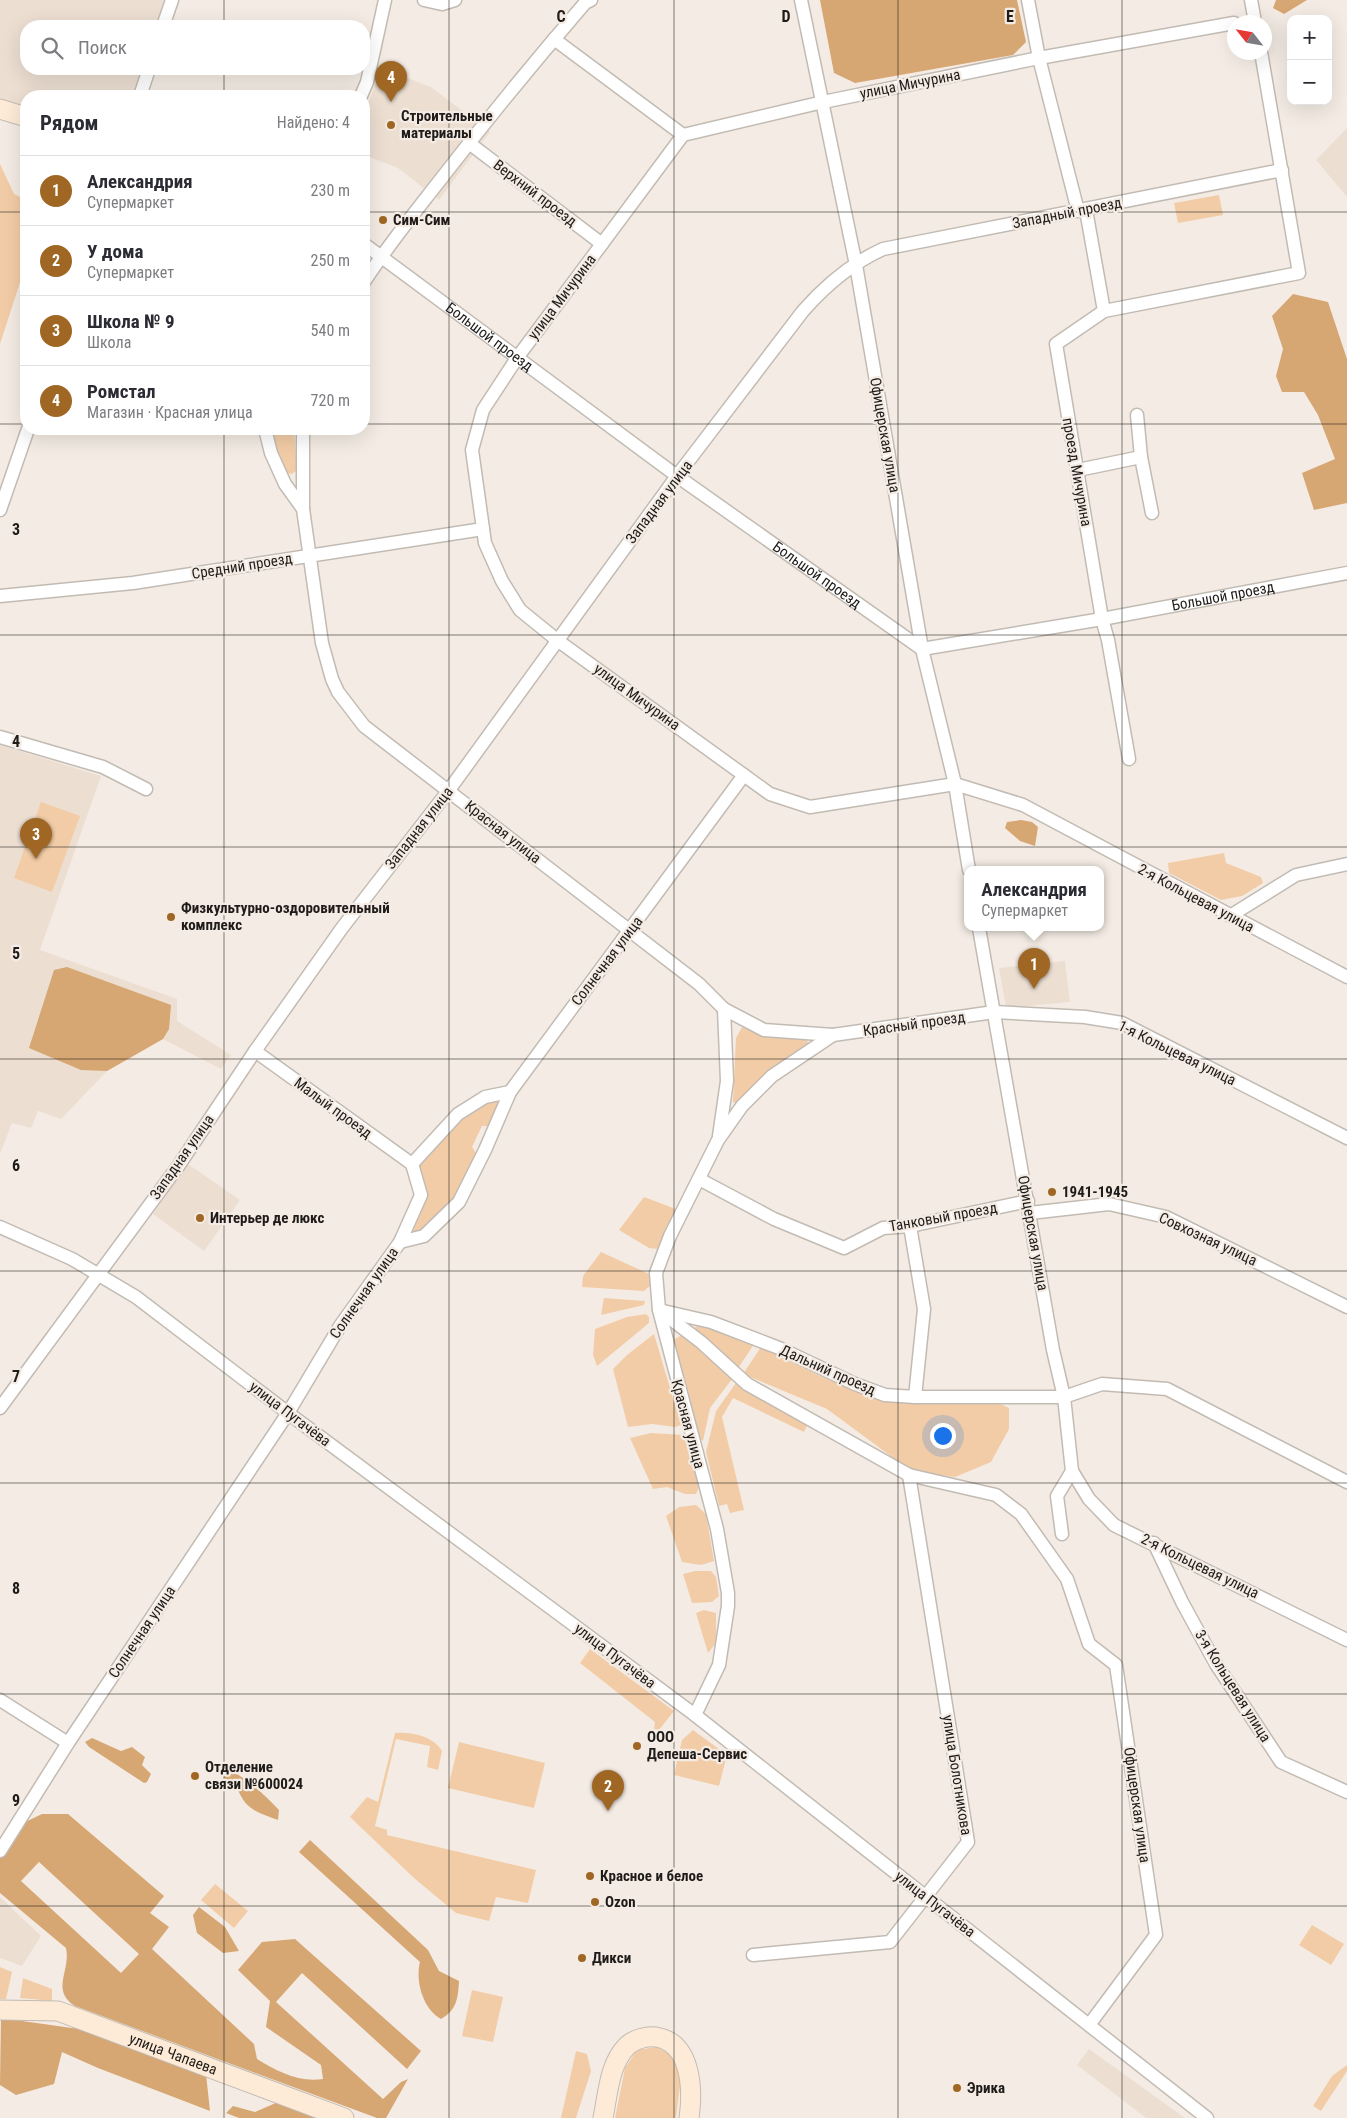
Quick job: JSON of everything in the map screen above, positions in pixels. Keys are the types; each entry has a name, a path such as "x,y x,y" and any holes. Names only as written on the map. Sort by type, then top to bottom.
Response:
{"street":[{"path":"165,20 172,0"},
{"path":"370,68 385,0"},
{"path":"424,0 442,4 455,0"},
{"path":"370,273 469,143 554,39 585,3 591,0"},
{"name":"Офицерская улица","path":"801,0 856,265 922,649 955,784 968,866"},
{"path":"1028,0 1039,58 1082,210 1104,311 1299,274 1262,60"},
{"path":"1251,0 1254,15"},
{"name":"улица Мичурина","path":"1046,817 1023,805 955,784 810,808 770,794 557,640 520,610 502,581 485,543 472,450 483,410 516,358 683,135 823,102 1039,58 1227,25"},
{"path":"554,39 683,135"},
{"path":"142,90 147,75"},
{"path":"364,90 369,75"},
{"path":"0,109 20,116"},
{"name":"Верхний проезд","path":"469,143 602,244"},
{"name":"Западный проезд","path":"856,265 870,255 883,250 1282,170"},
{"name":"Большой проезд","path":"370,248 677,476 922,649 1102,619 1347,573"},
{"name":"Западная улица","path":"0,1408 179,1164 342,928 449,790 677,476 803,311 823,289 856,265"},
{"name":"проезд Мичурина","path":"1104,311 1056,344 1102,619 1108,640 1129,759"},
{"path":"1137,415 1140,457 1152,513"},
{"path":"0,510 26,435"},
{"name":"Красная улица","path":"267,435 272,453 286,484 303,509"},
{"name":"Красная улица","path":"303,435 303,509 322,643 338,692 364,726 699,984 724,1009 764,1030 833,1035"},
{"path":"1078,470 1140,457"},
{"name":"Средний проезд","path":"0,596 133,583 483,530"},
{"path":"0,737 103,767 146,789"},
{"name":"Солнечная улица","path":"400,1242 424,1236 459,1202 485,1150 510,1092 744,775"},
{"name":"2-я Кольцевая улица","path":"1046,817 1347,977"},
{"path":"1230,916 1296,875 1347,864"},
{"name":"Офицерская улица","path":"980,931 1053,1350 1064,1397 1072,1471"},
{"name":"Красная улица","path":"718,1140 727,1081 724,1009"},
{"name":"Красный проезд","path":"833,1035 994,1012"},
{"name":"1-я Кольцевая улица","path":"994,1012 1085,1017 1122,1023 1347,1138"},
{"name":"Красная улица","path":"695,1715 718,1665 728,1606 728,1593 717,1529 658,1310 656,1273 670,1236 718,1140 742,1106 772,1076 833,1035"},
{"name":"Малый проезд","path":"255,1052 412,1164"},
{"path":"412,1164 458,1114 485,1097 510,1092"},
{"name":"Солнечная улица","path":"0,1851 68,1743 288,1414 340,1326 400,1242 421,1195 412,1164"},
{"name":"Танковый проезд","path":"699,1179 774,1220 844,1248 883,1228 910,1226 1029,1207"},
{"name":"Совхозная улица","path":"1029,1207 1109,1204 1166,1217 1347,1307"},
{"path":"910,1226 924,1309 915,1397"},
{"name":"улица Пугачёва","path":"0,1227 72,1258 136,1297 288,1414 695,1715 1207,2118"},
{"name":"Офицерская улица","path":"658,1310 701,1342 747,1384 909,1476 996,1495 1021,1514 1067,1579 1089,1644 1116,1665 1156,1935 1089,2025"},
{"name":"Дальний проезд","path":"658,1310 711,1322 780,1348 855,1384 885,1395 915,1397 1064,1397"},
{"path":"1064,1397 1102,1384 1167,1389 1347,1482"},
{"path":"1062,1534 1057,1496 1072,1471"},
{"name":"2-я Кольцевая улица","path":"1072,1471 1089,1500 1114,1524 1347,1640"},
{"name":"улица Болотникова","path":"753,1955 890,1942 968,1842 909,1476"},
{"name":"3-я Кольцевая улица","path":"1154,1543 1182,1602 1216,1664 1281,1762 1347,1792"},
{"path":"0,1700 68,1743"},
{"name":"улица Чапаева","path":"0,2010 58,2011 344,2118"},
{"path":"603,2118 614,2064 628,2045 648,2036 660,2038 671,2044 680,2053 691,2084 689,2118"}],"shaded area":[{"path":"0,0 164,0 157,20 20,20 20,75 140,75 135,90 20,90 20,105 0,99"},
{"path":"820,0 1017,0 1026,42 1013,55 855,83 834,73"},
{"path":"1276,0 1307,0 1284,14 1273,8"},
{"path":"381,68 431,87 490,132 439,200 398,168 370,157 370,98"},
{"path":"1347,128 1347,197 1316,160"},
{"path":"0,164 14,194 20,197 20,282 0,344"},
{"path":"1219,195 1223,215 1178,223 1174,203"},
{"path":"1293,294 1328,302 1347,359 1347,503 1314,510 1302,473 1335,459 1318,415 1304,392 1282,392 1276,376 1283,349 1272,316"},
{"path":"273,435 294,435 297,470 292,474 287,473 276,450"},
{"path":"0,745 101,776 40,950 177,999 177,1021 231,1055 221,1069 163,1039 107,1071 61,1119 38,1111 31,1128 12,1123 0,1154"},
{"path":"41,802 80,816 52,892 14,878"},
{"path":"1021,820 1032,822 1038,827 1035,846 1020,841 1005,828 1007,822"},
{"path":"1224,853 1226,863 1261,877 1263,883 1242,896 1221,900 1169,873 1168,863"},
{"path":"1065,961 1070,1002 1006,1008 999,968"},
{"path":"67,967 171,1005 169,1029 163,1039 107,1071 81,1070 29,1048 54,970"},
{"path":"742,1027 759,1035 806,1038 808,1043 771,1071 737,1104 733,1102 736,1038"},
{"path":"494,1100 501,1101 488,1126 482,1126 472,1147 476,1153 456,1197 423,1232 413,1231 424,1206 426,1193 418,1166 443,1137 462,1119 482,1105"},
{"path":"188,1164 240,1200 204,1251 153,1214"},
{"path":"644,1197 673,1208 676,1212 666,1227 658,1249 649,1248 619,1230"},
{"path":"601,1252 649,1274 651,1285 644,1291 582,1287 583,1276"},
{"path":"604,1298 645,1301 644,1305 601,1315"},
{"path":"646,1314 649,1317 649,1323 597,1366 593,1355 595,1329 627,1317"},
{"path":"701,1325 754,1344 737,1370 697,1333 695,1327"},
{"path":"654,1334 681,1425 675,1427 652,1424 628,1427 613,1369 627,1355"},
{"path":"682,1335 688,1338 732,1379 710,1408 703,1441 700,1439 674,1351 675,1339"},
{"path":"761,1347 824,1378 873,1398 938,1404 996,1402 1009,1408 1009,1429 991,1462 955,1477 911,1471 827,1409 743,1374"},
{"path":"736,1383 754,1395 808,1423 804,1432 733,1398 722,1417 744,1510 730,1513 727,1504 719,1506 706,1452 716,1411"},
{"path":"651,1433 684,1435 699,1487 696,1494 685,1494 667,1487 653,1489 630,1438"},
{"path":"696,1505 706,1514 714,1561 701,1565 682,1562 666,1516 679,1507"},
{"path":"695,1571 711,1571 716,1577 719,1596 712,1602 692,1603 683,1574"},
{"path":"704,1610 716,1613 716,1643 708,1653 696,1613"},
{"path":"590,1649 674,1711 659,1730 654,1729 655,1722 580,1663"},
{"path":"693,1730 727,1755 719,1786 674,1775 682,1740"},
{"path":"395,1733 422,1736 438,1746 442,1751 438,1770 427,1767 430,1746 396,1739 375,1826 387,1830 387,1835 536,1870 528,1903 496,1897 489,1921 456,1913 414,1878 350,1817 367,1797 378,1802"},
{"path":"92,1738 121,1751 132,1747 145,1757 142,1765 151,1774 147,1782 144,1783 89,1747 85,1742"},
{"path":"459,1742 545,1763 534,1808 448,1788"},
{"path":"216,1764 242,1777 265,1796 279,1810 278,1820 258,1812 248,1805 240,1795 237,1787 224,1778"},
{"path":"42,1814 68,1814 164,1896 150,1913 169,1927 152,1949 254,2044 257,2059 280,2072 297,2078 323,2079 321,2065 266,2027 270,2001 238,1970 262,1942 295,1939 421,2051 407,2069 302,1973 276,2002 383,2099 401,2082 408,2079 386,2118 377,2118 75,2006 68,2000 62,1987 67,1956 66,1948 0,1893 0,1857 21,1824","holes":["39,1862 139,1954 121,1973 21,1881"]},
{"path":"310,1840 428,1950 439,1971 459,1981 456,2003 450,2012 441,2019 429,2009 422,1994 419,1978 420,1962 299,1852"},
{"path":"215,1884 248,1911 234,1928 201,1900"},
{"path":"0,1897 41,1936 22,1966 0,1958"},
{"path":"199,1907 225,1927 239,1951 223,1953 197,1933 193,1915"},
{"path":"1312,1925 1344,1944 1331,1965 1299,1945"},
{"path":"0,1967 12,1972 6,1999 0,1999"},
{"path":"23,1978 52,1989 52,2001 20,1998"},
{"path":"472,1990 503,1997 493,2042 462,2036"},
{"path":"1,2018 100,2032 206,2074 210,2111 98,2068 62,2052 54,2084 16,2095 0,2085"},
{"path":"656,2047 674,2056 681,2078 676,2118 615,2118 625,2068 637,2050"},
{"path":"1089,2049 1185,2118 1146,2118 1077,2065"},
{"path":"576,2051 587,2054 591,2071 576,2118 561,2118"},
{"path":"1347,2065 1347,2071 1321,2111 1313,2106 1332,2076"},
{"path":"278,2102 320,2118 239,2118 226,2113 233,2106 255,2112"}],"place":[{"name":"Ромстал","path":"391,102"},
{"name":"Строительные материалы","path":"391,125"},
{"name":"Сим-Сим","path":"383,220"},
{"name":"Школа № 9","path":"36,859"},
{"name":"Физкультурно-оздоровительный комплекс","path":"171,917"},
{"name":"Александрия","path":"1034,989"},
{"name":"1941-1945","path":"1052,1192"},
{"name":"Интерьер де люкс","path":"200,1218"},
{"name":"ООО Депеша-Сервис","path":"637,1746"},
{"name":"Отделение связи №600024","path":"195,1776"},
{"name":"У дома","path":"608,1811"},
{"name":"Красное и белое","path":"590,1876"},
{"name":"Ozon","path":"595,1902"},
{"name":"Дикси","path":"582,1958"},
{"name":"Эрика","path":"957,2088"}]}
